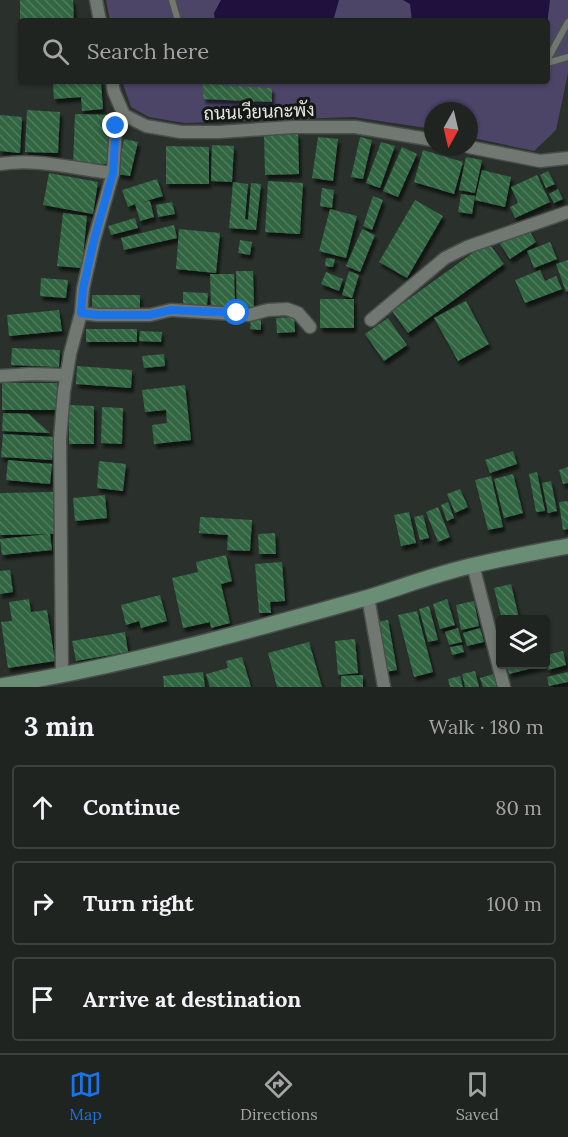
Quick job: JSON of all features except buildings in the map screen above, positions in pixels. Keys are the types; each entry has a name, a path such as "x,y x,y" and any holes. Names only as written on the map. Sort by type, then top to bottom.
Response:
{"main road":[{"path":"0,686 47,683 62,675 229,635 368,597 473,565 568,546"}],"street":[{"path":"96,0 99,18"},
{"path":"62,675 60,439 70,354 81,313 83,289 94,240 113,173 116,126 124,115 113,84"},
{"name":"ถนนเวียนกะพัง","path":"124,115 146,126 181,132 355,127 424,138"},
{"path":"478,149 540,161 568,158"},
{"path":"0,164 21,161 113,173"},
{"path":"371,320 445,258 467,247 568,212"},
{"path":"81,313 150,315 171,310 249,315 268,310 287,309 298,313 310,327"},
{"path":"0,376 66,375"},
{"path":"473,565 504,687"},
{"path":"368,597 384,687"}],"lane":[{"path":"172,0 177,18"},
{"path":"550,56 568,22"},
{"path":"550,61 568,57"}],"shaded area":[{"path":"106,0 568,0 568,73 556,130 534,151 478,139 478,102 424,102 424,128 354,117 184,123 149,117 131,107 123,84 550,84 550,18 109,18"},
{"path":"221,0 339,0 334,18 215,18 214,13"},
{"path":"403,0 550,0 548,18 412,18 410,4"}],"route":[{"path":"116,126 113,173 94,240 83,289 81,313 150,315 171,310 237,313"}]}
